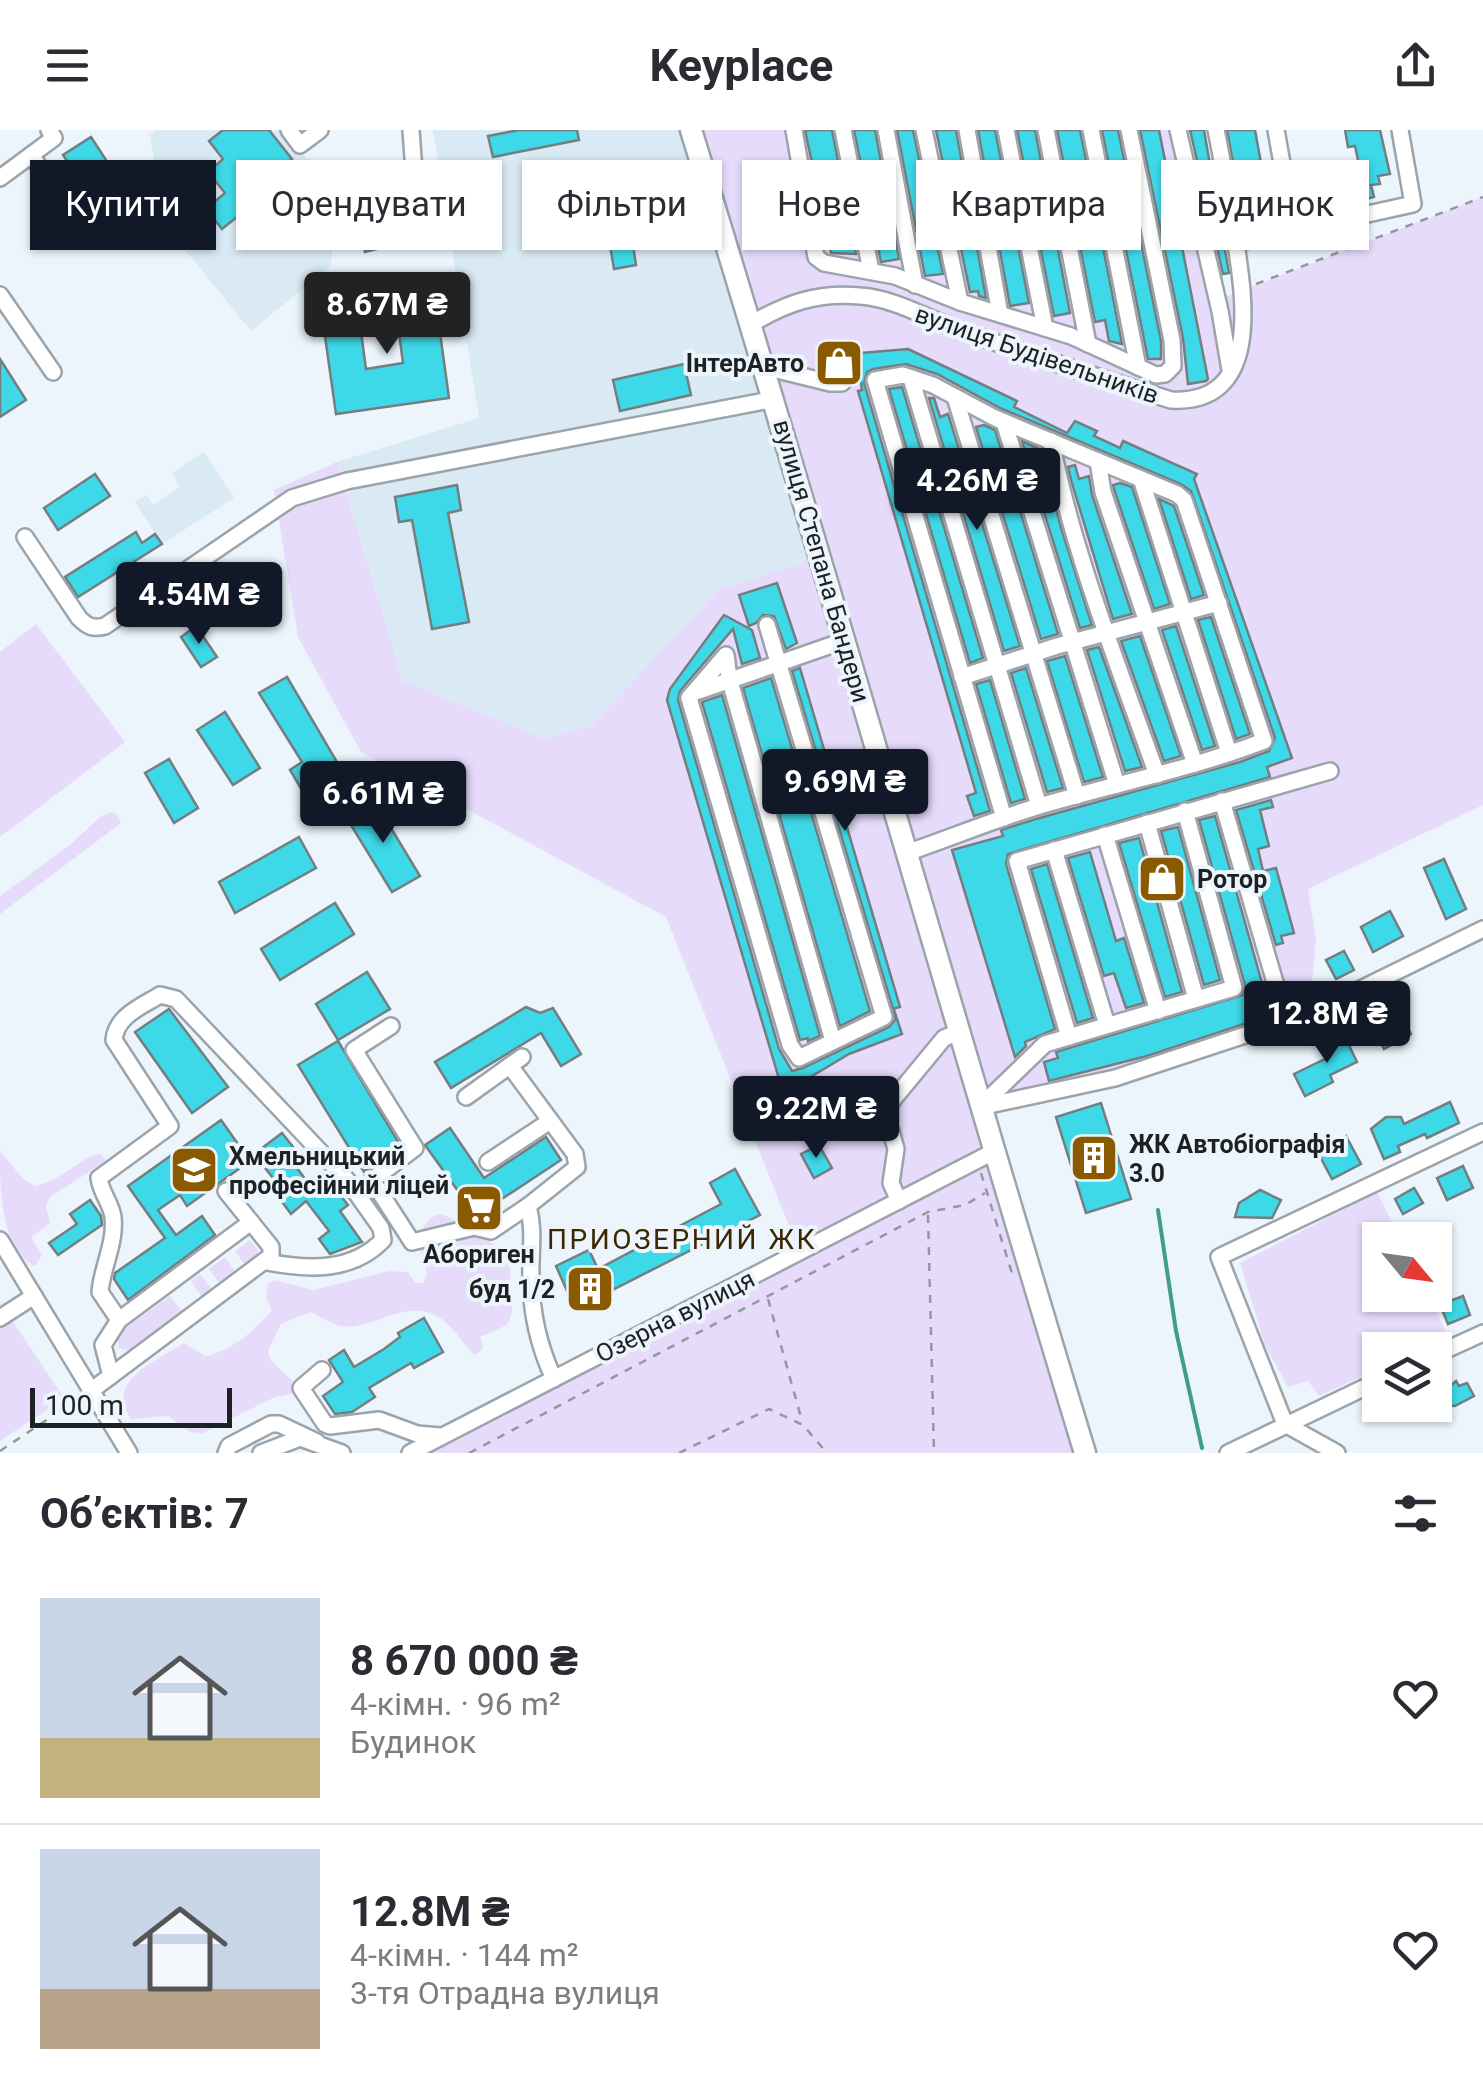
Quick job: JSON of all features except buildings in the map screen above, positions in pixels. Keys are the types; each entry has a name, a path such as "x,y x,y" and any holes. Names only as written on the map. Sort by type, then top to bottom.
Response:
{"main road":[{"name":"вулиця Степана Бандери","path":"691,130 909,852 980,1107 986,1156 1085,1453"}],"street":[{"path":"0,178 54,138 49,130"},
{"path":"289,130 300,145 320,130"},
{"path":"411,130 413,160"},
{"path":"794,130 816,257 831,266 870,271 915,284 1088,344 1156,375 1165,374 1173,366 1174,355 1128,130"},
{"path":"842,130 870,271"},
{"path":"886,130 915,284"},
{"path":"924,130 960,302"},
{"path":"967,130 1000,314"},
{"path":"1006,130 1045,328"},
{"path":"1046,130 1088,344"},
{"path":"1091,130 1138,367"},
{"path":"1178,130 1233,339"},
{"name":"вулиця Будівельників","path":"1216,130 1221,160"},
{"path":"1276,130 1281,160"},
{"path":"1369,214 1413,204 1400,130"},
{"path":"31,155 34,160"},
{"name":"вулиця Будівельників","path":"752,324 786,304 857,295 883,299 1042,359 1171,400 1190,401 1206,396 1230,371 1244,289 1237,250"},
{"path":"0,295 52,372"},
{"path":"764,367 830,384 842,383"},
{"path":"909,852 1039,806 1264,742 1184,500 912,378 903,375 875,380 1004,818"},
{"path":"912,378 1039,806"},
{"path":"955,397 1077,796"},
{"path":"25,537 79,618 97,628 292,498 309,491 347,480 774,399"},
{"path":"1004,422 1117,785"},
{"path":"1050,441 1108,635 1157,775"},
{"path":"1098,460 1103,492 1195,764"},
{"path":"1142,478 1229,753"},
{"path":"962,677 1219,603"},
{"path":"689,698 790,1045 799,1058 884,1017 767,625"},
{"path":"689,698 706,686 846,640"},
{"path":"689,698 726,655 729,678 833,1041"},
{"path":"1068,1036 1017,861 1330,770"},
{"path":"1222,801 1279,996"},
{"path":"980,1107 1045,1044 1234,988 1185,812"},
{"path":"1147,823 1196,999"},
{"path":"1105,835 1158,1010"},
{"path":"1054,850 1107,1025"},
{"path":"980,1107 1115,1078 1312,1014 1483,929"},
{"path":"119,1320 100,1292 114,1234 111,1206 100,1189 99,1178 170,1126 114,1040 115,1031 123,1019 160,995 176,999 346,1180 381,1228 383,1240 373,1251 346,1266 292,1267 267,1262"},
{"path":"392,1026 354,1050 415,1148 372,1180 412,1242 474,1226 491,1231 578,1167 575,1154 516,1062 466,1097"},
{"path":"899,1201 891,1183 896,1149 887,1108 944,1038 959,1032"},
{"path":"488,1162 550,1120"},
{"path":"1337,1453 1285,1424 1219,1256 1483,1132"},
{"name":"Озерна вулиця","path":"410,1453 986,1156"},
{"path":"92,1390 267,1262 271,1247 226,1190"},
{"path":"528,1206 534,1230 530,1276 533,1309 544,1358 554,1379"},
{"path":"111,1376 104,1345 119,1320 251,1222"},
{"path":"0,1240 130,1453"},
{"path":"0,1318 34,1296"},
{"path":"1452,1347 1483,1333"},
{"path":"322,1370 301,1388 325,1424 380,1420 417,1434 444,1436"},
{"path":"1228,1453 1362,1388"},
{"path":"226,1453 229,1446 271,1424 279,1424 342,1453"},
{"path":"261,1453 300,1438 317,1442"}],"path":[{"path":"1244,289 1483,197"},
{"path":"469,1453 928,1212 965,1205 986,1192 986,1156"},
{"path":"928,1212 934,1453"},
{"path":"768,1297 803,1424 827,1453"},
{"path":"0,1450 92,1390"},
{"path":"679,1453 769,1409 803,1424"}],"shaded area":[{"path":"156,130 283,130 307,160 236,160 236,250 332,250 331,266 251,331 185,250 216,250 216,160 154,160 150,135"},
{"path":"433,130 687,130 696,160 522,160 522,250 722,250 722,243 819,558 719,589 592,725 545,739 403,681 337,462 479,418 452,250 502,250 502,160 438,160"},
{"path":"698,130 1174,130 1180,160 1161,160 1161,250 1198,250 1209,303 1346,250 1369,250 1369,241 1483,197 1483,805 1308,889 1316,938 1310,1004 1150,1060 985,1101 722,211 722,160 707,160"},
{"path":"204,452 234,498 162,544 135,502 146,495 153,505 180,487 172,473"},
{"path":"337,462 403,681 545,739 592,725 719,589 819,558 986,1149 797,1246 666,917 361,752 298,637 274,490"},
{"path":"36,624 125,742 0,837 0,652"},
{"path":"111,812 117,814 121,823 0,914 0,896"},
{"path":"0,1151 23,1179 35,1186 100,1153 106,1161 50,1197 46,1206 50,1223 31,1237 42,1255 35,1266 15,1246 4,1216"},
{"path":"989,1161 1078,1453 423,1453"},
{"path":"1377,1192 1392,1222 1362,1222 1362,1312 1436,1312 1446,1332 1362,1332 1362,1376 1319,1396 1308,1381 1288,1387 1265,1345 1240,1263"},
{"path":"437,1214 495,1245 510,1269 512,1313 507,1325 480,1337 483,1347 479,1353 474,1355 441,1318 423,1311 399,1313 353,1326 337,1325 311,1312 281,1324 268,1351 271,1361 292,1380 292,1394 275,1397 203,1433 190,1432 168,1416 131,1419 124,1406 124,1393 137,1373 184,1343 205,1356 242,1339 272,1310 266,1297 268,1284 274,1280 314,1290 389,1271 408,1272 415,1283 423,1283 427,1274 420,1235"},
{"path":"250,1240 265,1260 206,1303 191,1281 200,1274 213,1291 221,1285 209,1269 225,1257 237,1274 246,1267 235,1251"},
{"path":"170,1296 185,1315 133,1352 119,1348 120,1332"},
{"path":"9,1316 64,1398 0,1441 0,1322"}],"waterway":[{"path":"1158,1210 1176,1331 1202,1448"}],"place":[{"name":"ІнтерАвто","path":"839,363"},
{"name":"Ротор","path":"1162,879"},
{"name":"ЖК Автобіографія 3.0","path":"1094,1158"},
{"name":"Хмельницький професійний ліцей","path":"194,1170"},
{"name":"Абориген","path":"479,1208"},
{"name":"буд 1/2","path":"590,1289"}],"district":[{"name":"ПРИОЗЕРНИЙ ЖК","path":"682,1239"}]}
